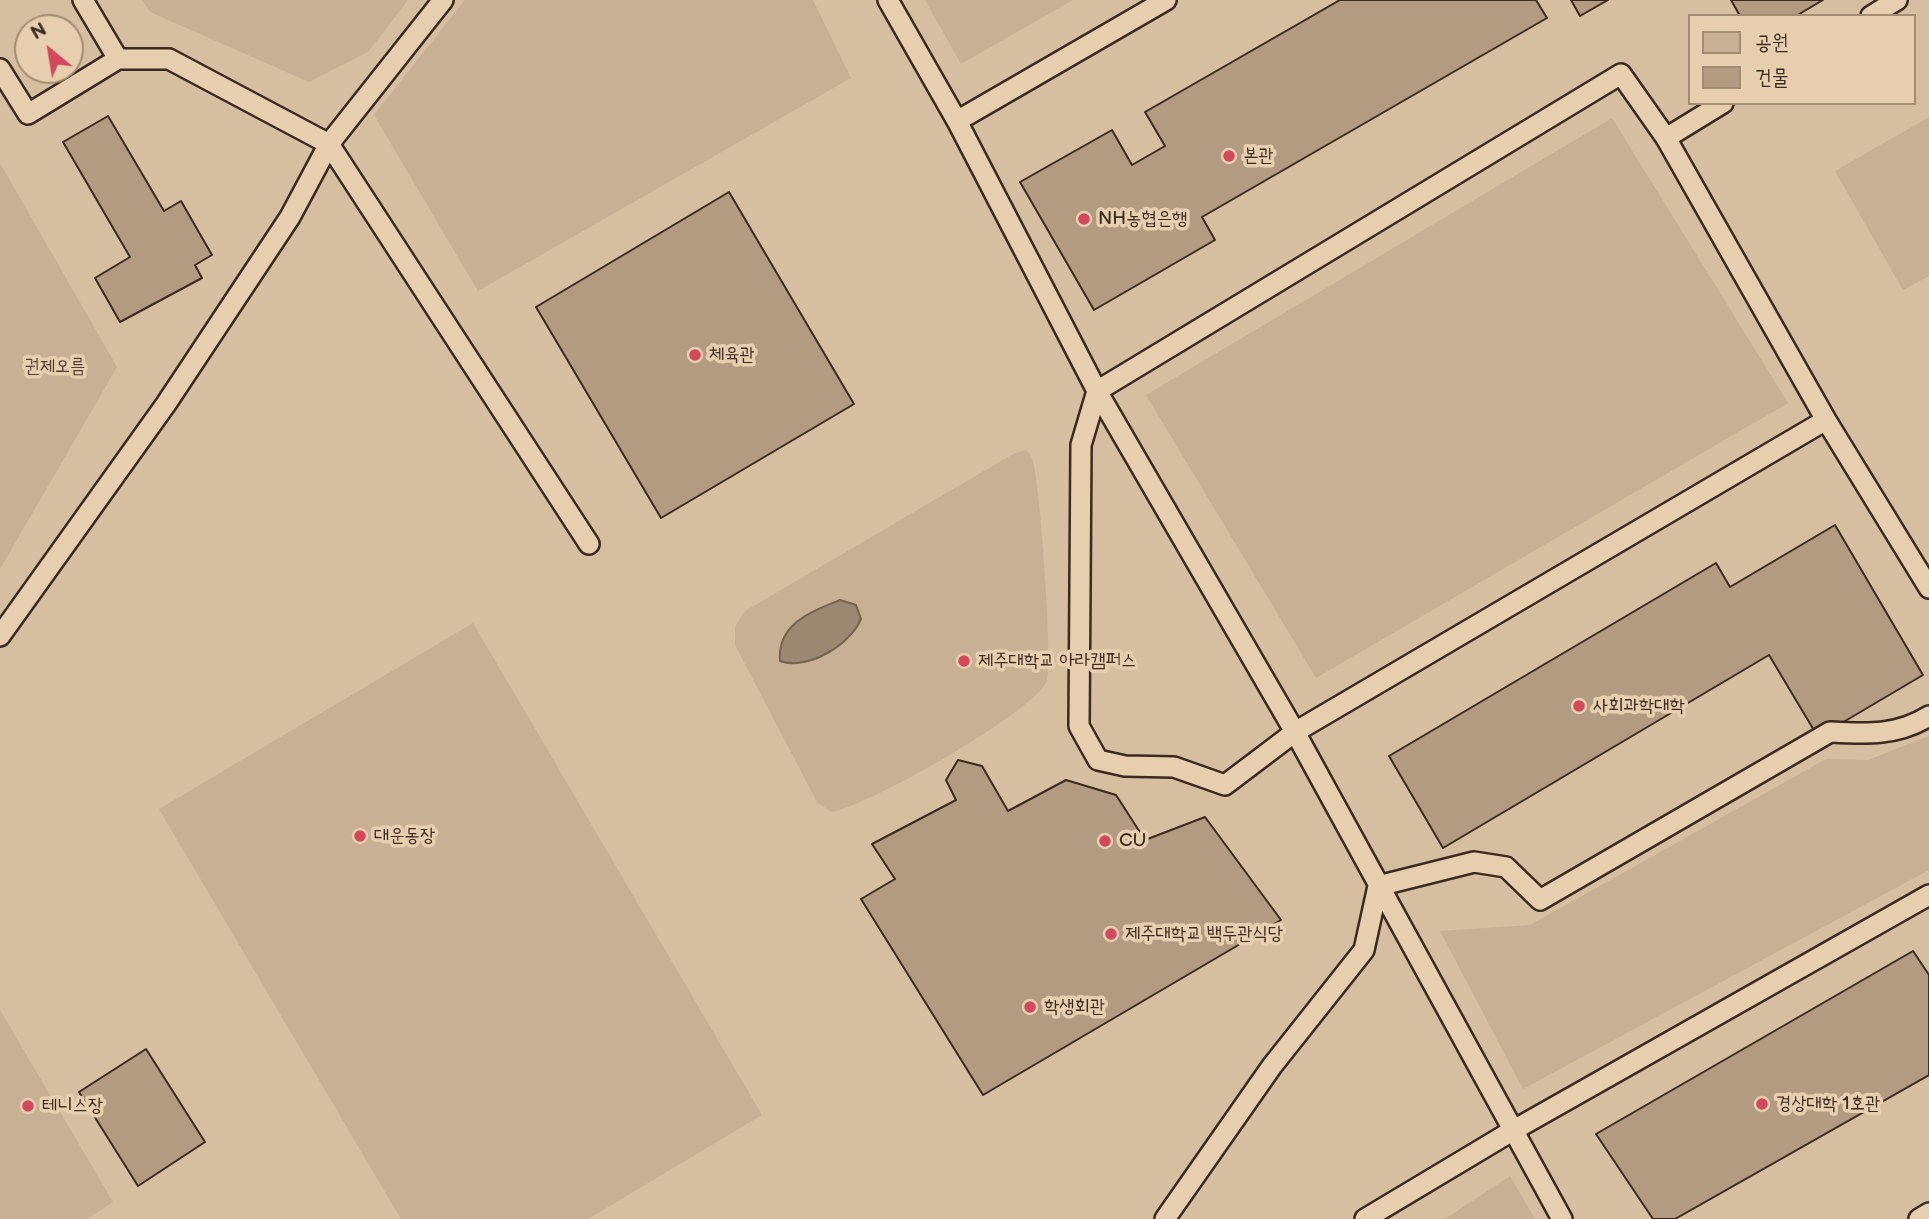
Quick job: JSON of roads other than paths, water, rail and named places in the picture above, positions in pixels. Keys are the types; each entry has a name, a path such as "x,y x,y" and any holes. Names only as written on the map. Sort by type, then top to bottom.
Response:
{"lane":[{"path":"83,0 118,59"},
{"path":"0,636 166,404 236,299 290,217 328,144 443,0"},
{"path":"887,0 957,121 1097,391 1295,732 1562,1219"},
{"path":"957,121 1166,0"},
{"path":"1874,14 1897,0"},
{"path":"0,69 28,114 118,59 169,59 328,144 589,544"},
{"path":"1826,420 1295,732 1225,785 1174,767 1125,766 1098,760 1079,726 1081,445 1097,391 1621,74 1666,138 1826,420 1928,585"},
{"path":"1666,138 1720,105"},
{"path":"1378,886 1474,862 1506,867 1540,900 1830,732 1878,735 1915,725 1929,716"},
{"path":"1165,1219 1272,1066 1364,950 1378,886"},
{"path":"1365,1219 1513,1131 1929,895"},
{"path":"1919,1219 1929,1213"}],"place":[{"name":"본관","path":"1229,156"},
{"name":"NH농협은행","path":"1084,219"},
{"name":"체육관","path":"695,355"},
{"name":"제주대학교 아라캠퍼스","path":"964,661"},
{"name":"사회과학대학","path":"1579,706"},
{"name":"대운동장","path":"360,836"},
{"name":"CU","path":"1105,841"},
{"name":"제주대학교 백두관식당","path":"1111,934"},
{"name":"학생회관","path":"1030,1007"},
{"name":"경상대학 1호관","path":"1762,1104"},
{"name":"테니스장","path":"28,1106"}],"park label":[{"name":"권제오름","path":"55,367"}]}
